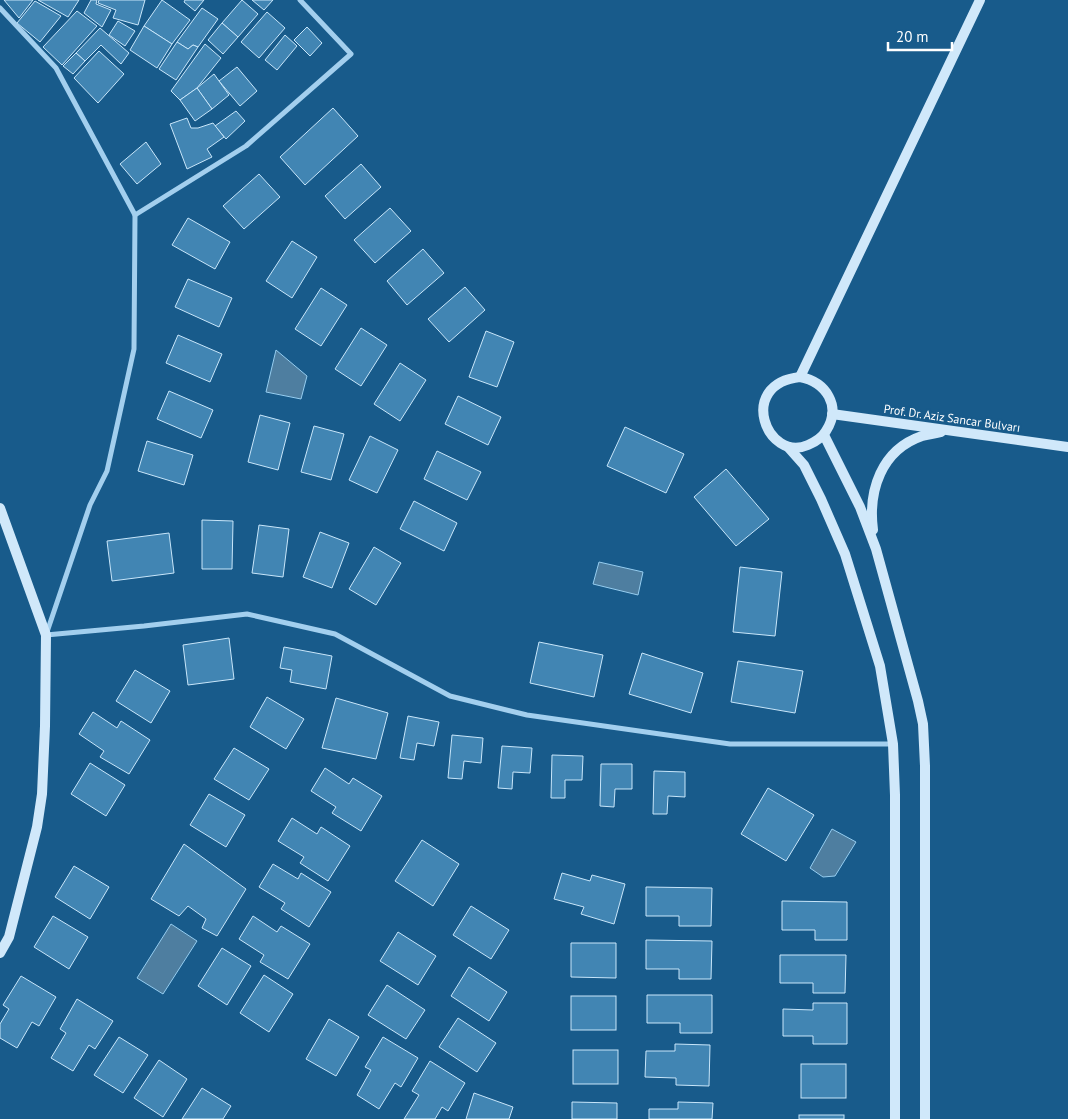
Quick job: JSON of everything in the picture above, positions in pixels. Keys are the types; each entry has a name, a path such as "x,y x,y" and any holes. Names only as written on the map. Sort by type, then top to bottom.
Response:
{"street":[{"path":"136,215 246,146 351,54 300,0"},
{"path":"800,377 980,0"},
{"path":"0,8 56,68 136,215 134,349 107,471 90,505 46,635 42,794 37,827 9,937 0,953"},
{"path":"788,447 805,446 815,442 824,435 830,425 832,404 827,393 820,385 810,379 800,377 789,378 778,383 769,391 764,402 763,414 766,426 772,436 788,447 804,466 822,499 845,554 880,666 893,744 895,795 896,1119"},
{"name":"Prof. Dr. Aziz Sancar Bulvarı","path":"832,414 1068,447"},
{"path":"876,549 871,515 872,498 876,480 889,459 903,446 922,436 950,431"},
{"path":"824,435 860,507 876,549 923,724 925,766 925,1119"},
{"path":"0,508 46,635"},
{"path":"46,635 247,614 335,634 450,696 527,715 730,744 893,744"}],"water":[{"path":"276,350 307,376 301,399 266,392"},
{"path":"599,562 643,572 638,595 593,584"},
{"path":"832,829 856,842 835,876 823,877 810,868"},
{"path":"171,924 197,941 163,994 137,978"}],"building":[{"path":"4,0 33,0 19,18"},
{"path":"38,0 79,0 68,17"},
{"path":"91,0 97,0 96,4 111,10 102,27 84,13"},
{"path":"99,0 145,0 138,25 113,18 116,10 98,3"},
{"path":"162,0 190,20 172,44 144,26"},
{"path":"185,0 204,0 195,11 184,2"},
{"path":"242,0 258,14 238,37 222,23"},
{"path":"252,0 273,0 264,10"},
{"path":"35,1 61,16 40,42 17,23"},
{"path":"202,8 218,19 198,47 193,45 188,49 177,42"},
{"path":"77,11 97,26 62,65 43,47"},
{"path":"267,12 285,28 259,58 241,42"},
{"path":"118,21 135,31 125,46 109,35"},
{"path":"222,23 238,37 223,54 208,40"},
{"path":"144,26 172,44 157,68 130,50"},
{"path":"307,27 322,43 310,56 294,40"},
{"path":"100,28 129,53 121,64 101,45 85,61 76,53"},
{"path":"285,35 297,46 277,70 265,60"},
{"path":"177,42 188,49 193,45 198,47 176,80 159,69"},
{"path":"205,44 221,58 197,88 180,100 171,91"},
{"path":"99,51 124,74 98,103 74,78"},
{"path":"76,53 85,61 73,74 63,66"},
{"path":"237,67 257,91 240,106 219,81"},
{"path":"214,74 229,95 212,109 197,88"},
{"path":"197,88 212,109 195,121 180,100"},
{"path":"333,108 358,136 305,185 280,157"},
{"path":"236,111 245,121 226,139 215,126"},
{"path":"187,118 191,128 198,128 213,123 224,137 207,149 212,157 187,169 170,124"},
{"path":"146,142 161,164 137,184 120,164"},
{"path":"361,164 381,187 345,219 325,196"},
{"path":"259,174 280,197 244,229 223,206"},
{"path":"390,208 411,231 375,263 354,240"},
{"path":"188,218 230,242 215,269 172,245"},
{"path":"292,241 317,257 292,298 266,281"},
{"path":"423,249 444,273 407,305 387,281"},
{"path":"188,279 232,298 219,327 175,307"},
{"path":"465,287 485,310 449,342 428,319"},
{"path":"321,288 347,305 321,346 295,329"},
{"path":"361,328 387,345 361,386 335,369"},
{"path":"486,331 514,342 497,387 469,377"},
{"path":"178,335 222,354 210,382 166,363"},
{"path":"400,363 426,380 400,421 374,404"},
{"path":"169,391 213,410 201,438 157,419"},
{"path":"458,396 501,417 488,445 445,424"},
{"path":"260,415 290,423 278,470 248,462"},
{"path":"314,426 344,434 331,480 301,472"},
{"path":"625,427 684,454 666,493 607,466"},
{"path":"370,436 398,450 377,493 349,480"},
{"path":"147,441 193,455 184,485 138,471"},
{"path":"437,451 481,472 467,500 424,479"},
{"path":"726,469 769,519 736,546 694,497"},
{"path":"414,501 457,523 444,551 400,529"},
{"path":"202,520 233,521 232,569 202,569"},
{"path":"259,525 289,529 283,577 252,573"},
{"path":"320,532 349,543 332,588 303,577"},
{"path":"169,533 174,573 112,581 107,541"},
{"path":"374,547 401,563 376,605 349,589"},
{"path":"740,567 782,572 775,636 733,632"},
{"path":"229,638 234,679 188,685 183,645"},
{"path":"539,642 603,655 594,697 530,683"},
{"path":"284,647 332,656 326,689 290,682 292,670 280,668"},
{"path":"642,653 703,673 691,713 629,694"},
{"path":"738,661 803,671 795,713 731,702"},
{"path":"135,670 170,691 151,723 116,701"},
{"path":"267,697 304,719 286,749 250,727"},
{"path":"336,698 388,713 376,759 322,748"},
{"path":"93,712 117,728 121,721 150,740 129,774 100,757 104,751 79,734"},
{"path":"408,716 439,722 434,746 417,743 414,760 400,758"},
{"path":"452,735 483,738 481,763 464,761 462,779 448,778"},
{"path":"502,746 532,748 530,773 513,772 512,789 498,788"},
{"path":"234,748 269,769 249,800 214,779"},
{"path":"552,755 583,756 582,780 565,780 565,798 551,798"},
{"path":"90,763 125,785 106,816 71,794"},
{"path":"601,764 632,764 632,789 615,789 614,807 600,806"},
{"path":"325,768 349,784 353,778 382,796 361,831 332,813 336,807 311,791"},
{"path":"654,771 685,772 685,797 668,796 667,814 653,814"},
{"path":"768,788 814,815 786,861 741,834"},
{"path":"209,794 245,815 226,847 190,825"},
{"path":"292,818 317,834 321,827 350,846 328,881 300,863 304,857 278,841"},
{"path":"422,840 459,864 433,906 395,881"},
{"path":"184,844 246,889 217,936 202,928 206,919 188,906 179,916 151,899"},
{"path":"273,864 298,879 301,873 331,892 309,927 281,909 285,903 259,887"},
{"path":"74,866 109,887 90,919 55,897"},
{"path":"562,873 590,881 592,875 625,884 614,924 581,914 584,907 554,899"},
{"path":"646,887 712,888 711,926 679,926 679,916 646,916"},
{"path":"782,901 847,902 847,940 815,940 815,930 782,930"},
{"path":"471,906 509,930 491,959 453,935"},
{"path":"53,916 88,937 69,969 34,947"},
{"path":"253,916 277,932 281,926 310,944 288,979 260,962 264,955 239,939"},
{"path":"398,932 436,956 418,985 380,961"},
{"path":"646,940 712,941 711,979 679,979 679,969 646,969"},
{"path":"571,943 616,943 616,978 571,977"},
{"path":"222,948 251,966 227,1005 198,986"},
{"path":"780,955 846,955 845,993 813,993 813,983 780,983"},
{"path":"469,967 507,992 489,1021 451,996"},
{"path":"264,975 293,994 269,1032 240,1013"},
{"path":"21,976 56,997 39,1026 32,1022 17,1048 0,1038 0,1024 9,1009 3,1005"},
{"path":"387,985 425,1010 406,1039 368,1015"},
{"path":"647,995 712,995 712,1033 680,1033 680,1023 647,1023"},
{"path":"571,996 616,996 616,1030 571,1030"},
{"path":"77,999 113,1021 95,1049 89,1045 73,1071 51,1058 66,1033 60,1029"},
{"path":"813,1003 847,1003 847,1044 813,1044 813,1036 783,1036 783,1009 813,1010"},
{"path":"458,1018 496,1043 477,1072 439,1047"},
{"path":"329,1019 359,1037 336,1076 306,1059"},
{"path":"119,1037 148,1055 123,1093 94,1075"},
{"path":"383,1037 418,1058 401,1087 395,1083 379,1109 357,1095 371,1070 365,1067"},
{"path":"675,1044 710,1045 709,1086 676,1085 676,1078 645,1077 646,1051 675,1051"},
{"path":"573,1050 618,1050 618,1084 573,1084"},
{"path":"159,1060 187,1079 163,1117 134,1098"},
{"path":"430,1061 465,1083 448,1111 442,1107 435,1119 404,1119 419,1095 412,1091"},
{"path":"801,1064 846,1064 846,1098 801,1098"},
{"path":"202,1088 231,1106 223,1119 182,1119"},
{"path":"474,1093 513,1107 509,1119 466,1119"},
{"path":"572,1102 617,1103 617,1119 572,1119"},
{"path":"678,1102 713,1103 712,1119 649,1119 649,1109 678,1109"},
{"path":"799,1115 844,1115 844,1119 799,1119"}]}
